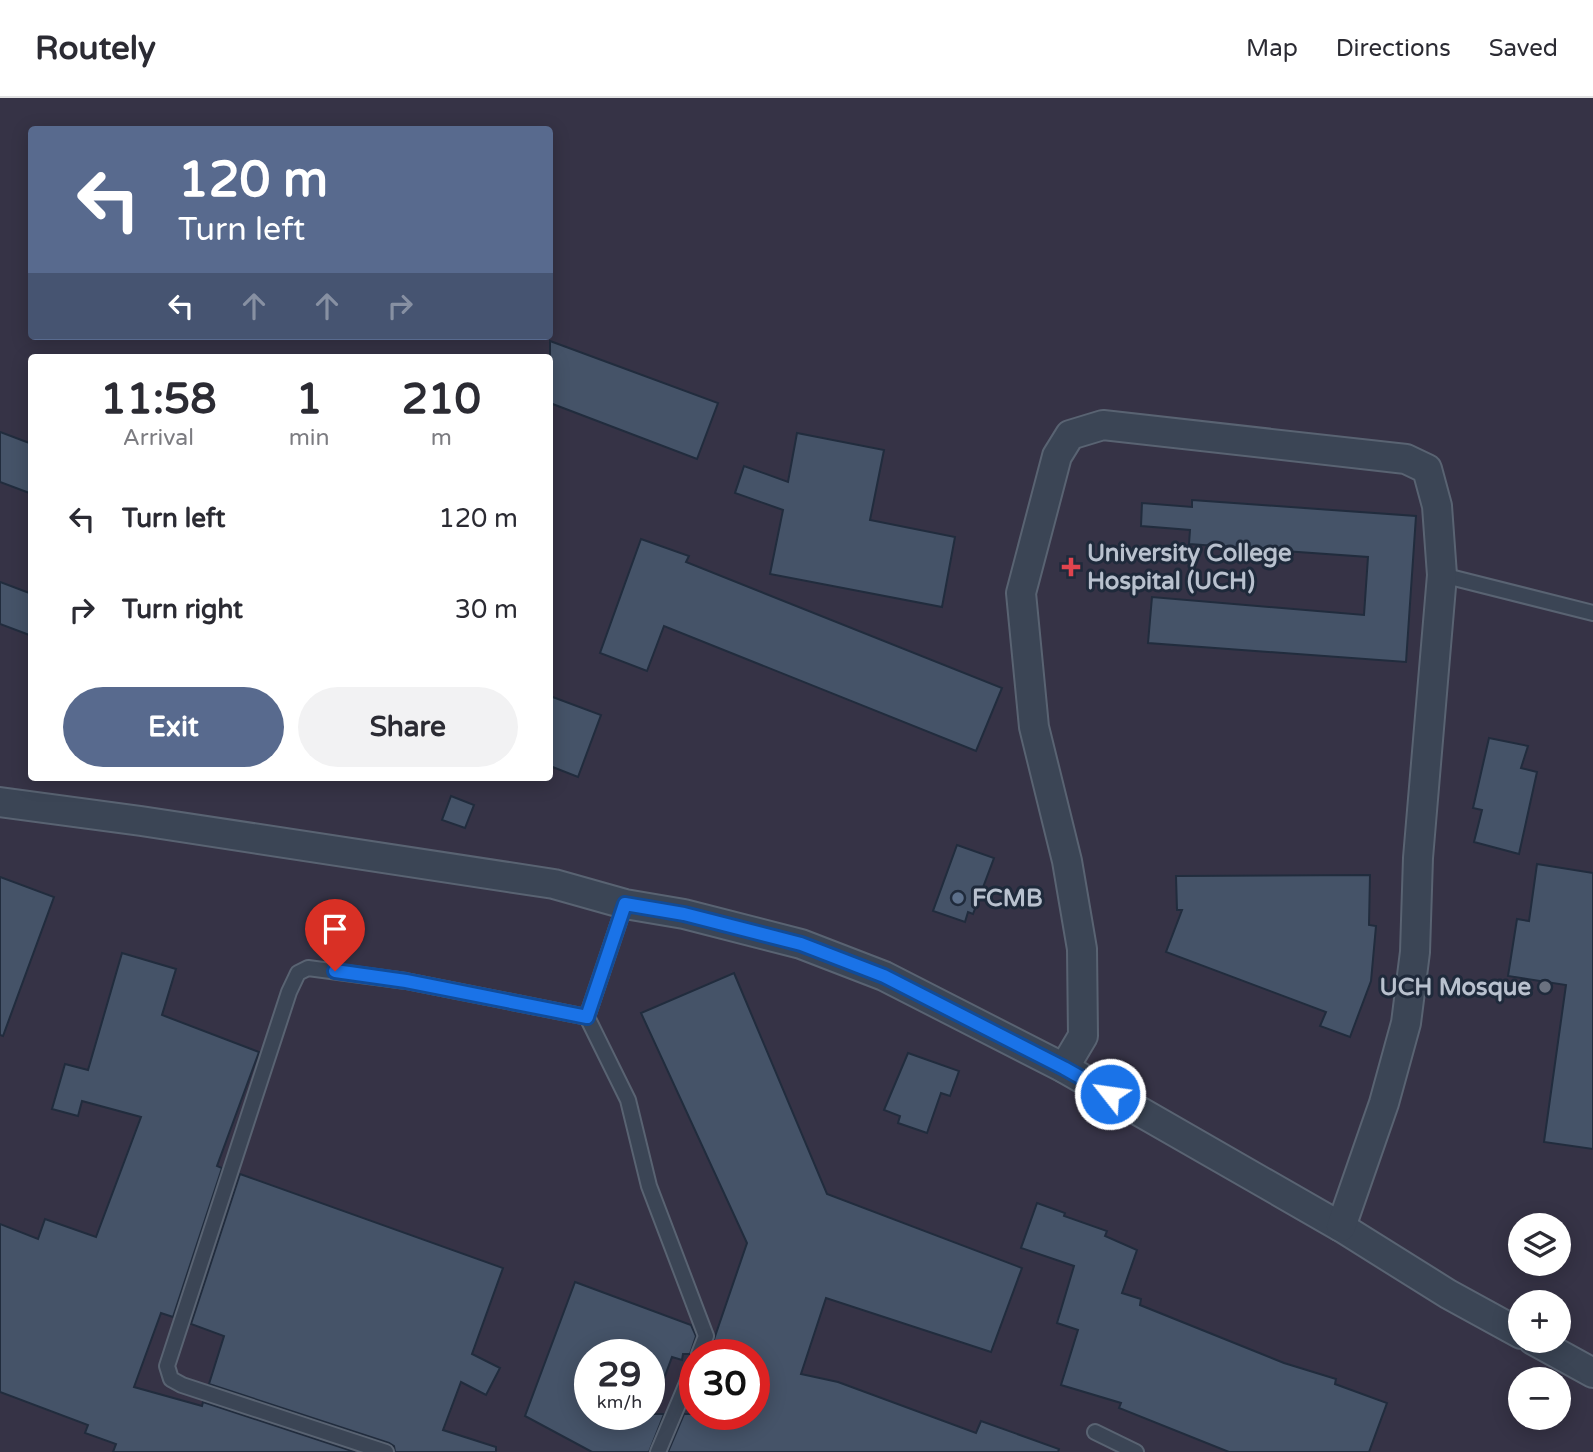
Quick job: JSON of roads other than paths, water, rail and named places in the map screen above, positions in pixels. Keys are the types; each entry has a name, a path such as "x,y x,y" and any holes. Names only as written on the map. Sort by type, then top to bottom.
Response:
{"street":[{"path":"1064,1068 1083,1036 1082,949 1067,861 1034,727 1021,593 1057,456 1070,435 1103,425 1406,459 1427,469 1437,506 1442,575 1418,858 1415,953 1406,1023 1384,1104 1341,1227"},
{"path":"0,802 554,884 625,904 684,914 813,949 884,976 1064,1068 1341,1227 1448,1294 1508,1327"},
{"path":"1557,1353 1593,1373"}],"lane":[{"path":"1442,575 1593,613"},
{"path":"625,904 587,1017 628,1100 649,1186 706,1336 705,1339"},
{"path":"386,1452 182,1385 171,1379 167,1366 289,992 298,973 308,968 406,981 587,1017"},
{"path":"658,1452 679,1402"},
{"path":"1096,1432 1136,1452"}],"place":[{"name":"University College Hospital (UCH)","path":"1071,567"},
{"name":"FCMB","path":"958,898"},
{"name":"UCH Mosque","path":"1545,987"}]}
